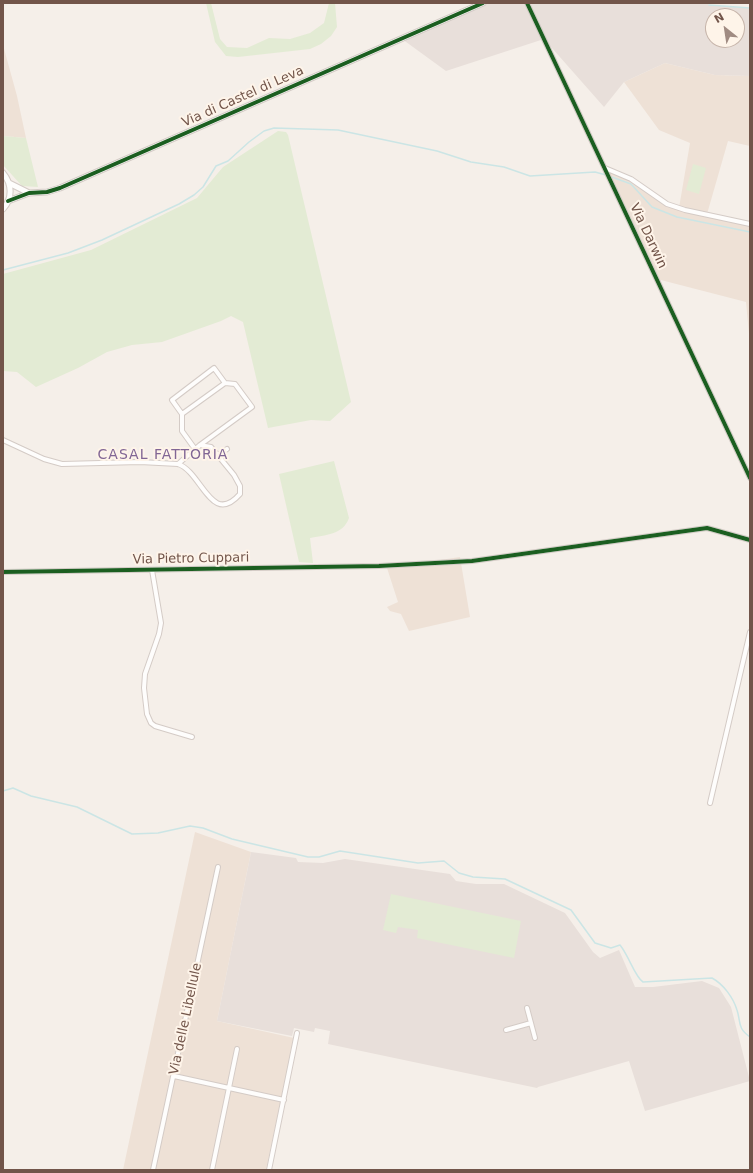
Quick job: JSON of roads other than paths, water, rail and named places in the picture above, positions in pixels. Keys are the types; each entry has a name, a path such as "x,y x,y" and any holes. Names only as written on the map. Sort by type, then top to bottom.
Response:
{"street":[{"name":"Via di Castel di Leva","path":"8,201 29,193 48,192 60,188 483,3"},
{"name":"Via Darwin","path":"527,3 750,478"},
{"path":"605,168 631,179 667,204 686,210 750,224"},
{"path":"3,173 9,183 10,195 3,209"},
{"path":"9,183 29,193"},
{"path":"178,464 200,445 252,407 235,384 225,382 214,368 172,400 182,414 182,429 195,449"},
{"path":"182,414 225,382"},
{"path":"3,440 44,459 62,464 140,462 178,464 184,466 189,471 213,501 219,505 224,505 238,496 241,488 237,480 211,447 200,445"},
{"path":"218,455 227,449"},
{"name":"Via Pietro Cuppari","path":"3,572 379,566 472,561 707,528 750,540"},
{"name":"Via Pietro Cuppari","path":"152,570 160,609 161,623 159,634 144,679 147,714 149,720 155,726 192,737"},
{"path":"710,803 750,632"},
{"name":"Via delle Libellule","path":"154,1170 218,867"},
{"path":"527,1008 535,1038"},
{"path":"506,1030 531,1023"},
{"path":"269,1170 297,1033"},
{"path":"212,1170 237,1049"},
{"path":"174,1076 284,1100"}],"waterway":[{"path":"709,5 750,8"},
{"path":"3,270 68,253 102,240 179,204 194,195 203,187 216,166 228,161 264,131 274,128 338,130 437,151 471,162 504,167 530,176 595,172 606,175"},
{"path":"609,176 631,184 652,207 677,217 750,232"},
{"path":"3,791 13,788 31,796 77,807 132,834 158,833 190,826 203,828 232,839 308,857 319,857 340,851 418,863 444,861 459,873 473,877 505,879 571,910 595,943 611,948 620,945 637,976 643,982 712,978 724,987 730,996 737,1010 741,1028 750,1037"}],"district":[{"name":"CASAL FATTORIA","path":"163,455"}]}
